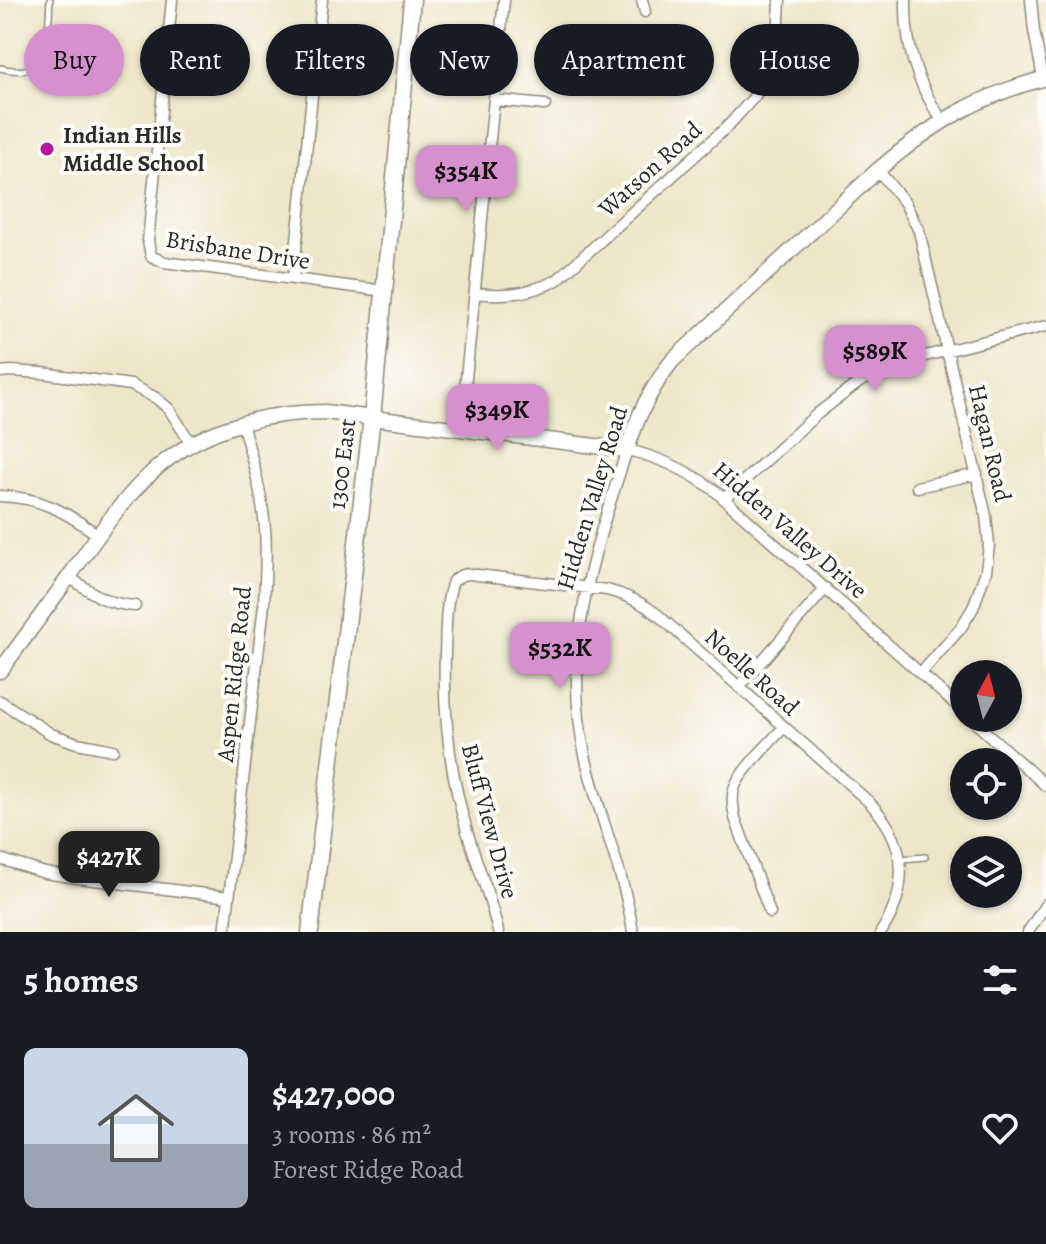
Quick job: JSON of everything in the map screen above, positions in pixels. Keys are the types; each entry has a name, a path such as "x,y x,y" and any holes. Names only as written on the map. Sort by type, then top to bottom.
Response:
{"main road":[{"name":"1300 East","path":"310,932 372,418 412,0"}],"street":[{"name":"Brisbane Drive","path":"172,0 148,241 151,256 164,262 385,291"},
{"path":"293,279 322,0"},
{"path":"461,428 504,0"},
{"name":"Watson Road","path":"475,293 511,294 557,280 728,126 755,96 773,60 778,40 780,0"},
{"path":"906,0 910,53 919,79 942,120"},
{"path":"1031,0 1034,31 1045,78"},
{"name":"Hidden Valley Road","path":"633,932 621,876 594,795 584,751 578,704 577,656 586,587 643,404 672,361 909,144 942,120 974,103 1045,78"},
{"path":"494,100 545,105"},
{"name":"Hagan Road","path":"878,170 905,203 919,231 988,531 988,558 973,608 960,629 921,673"},
{"path":"725,498 817,414 881,370 948,349 1046,326"},
{"path":"0,372 42,373 131,385 169,409 192,445"},
{"name":"Hidden Valley Drive","path":"0,671 98,535 149,475 192,445 242,423 268,416 325,412 627,450 678,467 725,498 950,699"},
{"name":"Aspen Ridge Road","path":"225,932 266,567 260,489 242,423"},
{"path":"917,487 977,474"},
{"path":"0,496 21,497 50,505 98,535"},
{"name":"Noelle Road","path":"456,578 477,574 586,587 643,602 879,813 889,826 900,859 901,878 898,898 881,932"},
{"path":"69,577 103,600 135,606"},
{"name":"Bluff View Drive","path":"456,578 450,591 445,633 445,715 449,754 467,831 498,932"},
{"path":"739,687 826,588"},
{"path":"0,701 51,734 113,750"},
{"path":"770,913 732,802 735,786 744,772 784,727"},
{"path":"986,732 1046,786"},
{"path":"0,859 45,873 229,897"},
{"path":"1028,932 1046,904"}],"lane":[{"path":"0,68 30,69 41,58 50,0"},
{"path":"900,859 925,857"}],"place":[{"name":"Indian Hills Middle School","path":"47,149"}]}
